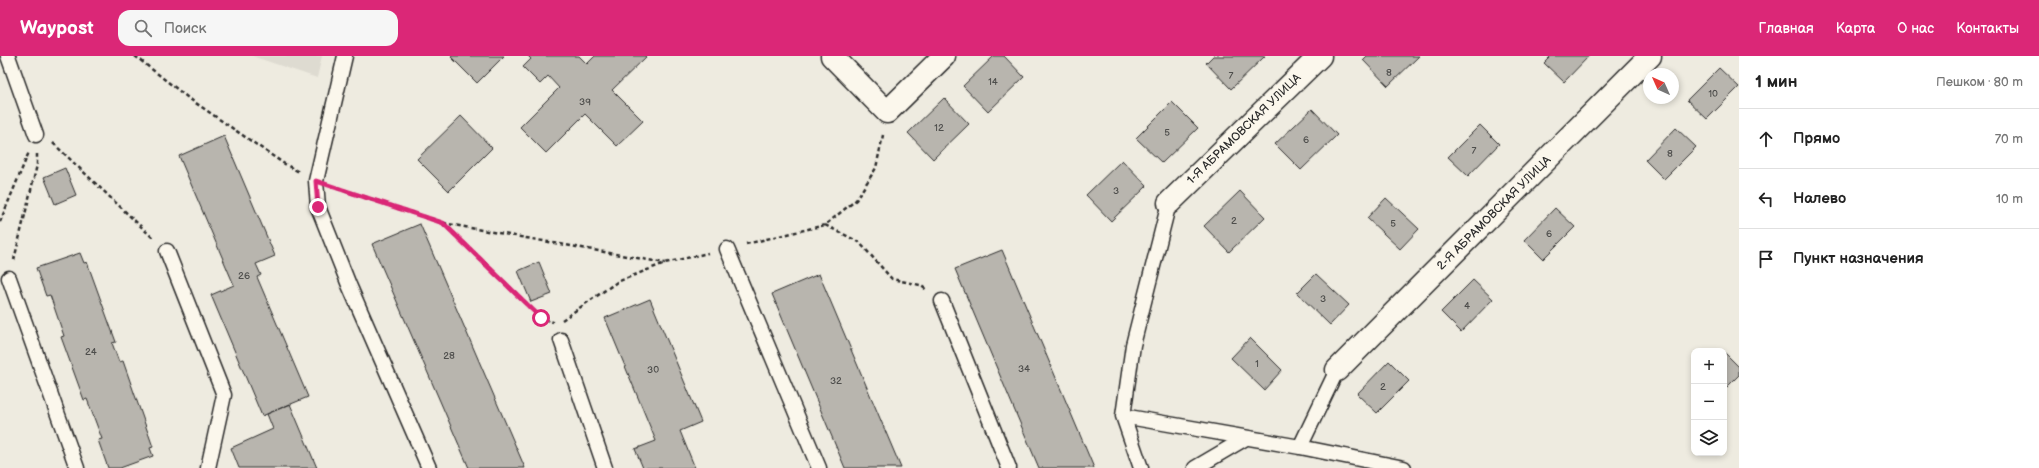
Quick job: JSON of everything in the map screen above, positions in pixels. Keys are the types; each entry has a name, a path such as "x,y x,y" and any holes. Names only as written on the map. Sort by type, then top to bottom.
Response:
{"street":[{"path":"832,56 887,112 944,56"},
{"name":"1-Я АБРАМОВСКАЯ УЛИЦА","path":"1169,203 1320,56"},
{"name":"2-Я АБРАМОВСКАЯ УЛИЦА","path":"1337,370 1650,56"}],"lane":[{"path":"8,56 34,129"},
{"path":"345,56 316,181 318,207 349,284 429,468"},
{"path":"1141,468 1123,416 1133,345 1169,203"},
{"path":"727,249 819,468"},
{"path":"167,251 224,395 208,468"},
{"path":"9,278 78,468"},
{"path":"942,301 1009,468"},
{"path":"561,340 605,468"},
{"path":"1300,447 1337,370"},
{"path":"1123,416 1300,447 1404,468"},
{"path":"1194,468 1246,438"}],"path":[{"path":"135,56 206,110 283,163 316,181 443,223 665,263"},
{"path":"876,168 887,112"},
{"path":"0,222 34,129"},
{"path":"34,129 167,251"},
{"path":"9,278 37,165 34,129"},
{"path":"443,223 541,318 556,324 561,340"},
{"path":"825,225 859,242 892,279 920,285"}],"shaded area":[{"path":"252,56 322,56 317,78"}],"building":[{"path":"504,56 477,83 451,57"},
{"path":"528,56 579,56 587,64 595,56 647,56 612,90 643,121 617,146 585,114 546,153 520,127 559,88 548,76 540,84 523,67 531,59"},
{"path":"994,56 1004,56 1024,77 988,112 963,86"},
{"path":"1213,56 1265,56 1231,89 1206,63"},
{"path":"1367,56 1419,56 1388,86 1363,60"},
{"path":"1551,56 1589,56 1564,82 1544,63"},
{"path":"1719,68 1739,87 1707,119 1687,100"},
{"path":"944,98 969,124 933,159 908,133"},
{"path":"1172,102 1198,128 1162,163 1136,138"},
{"path":"1312,109 1337,135 1301,170 1275,144"},
{"path":"461,116 492,148 449,191 417,159"},
{"path":"1480,125 1499,144 1468,176 1448,157"},
{"path":"1676,128 1696,147 1664,179 1645,160"},
{"path":"224,136 275,256 256,264 261,275 257,277 308,397 262,416 211,295 234,285 179,156"},
{"path":"1122,160 1147,186 1111,221 1086,195"},
{"path":"65,168 76,195 55,204 44,177"},
{"path":"1240,191 1265,217 1229,252 1204,226"},
{"path":"1386,198 1419,229 1400,249 1367,218"},
{"path":"1555,208 1575,227 1543,259 1524,240"},
{"path":"420,224 525,468 469,468 372,244"},
{"path":"1002,250 1094,468 1039,468 955,269"},
{"path":"80,253 84,263 87,262 116,342 112,343 119,362 123,361 153,447 150,448 153,456 120,468 108,468 98,440 102,439 87,399 84,400 61,337 64,336 50,295 46,296 36,268"},
{"path":"539,262 552,294 531,302 518,271"},
{"path":"819,274 901,468 845,468 772,294"},
{"path":"1316,274 1349,305 1330,325 1297,293"},
{"path":"1473,280 1493,299 1461,332 1441,312"},
{"path":"650,299 701,422 680,431 695,468 643,468 635,449 656,441 605,318"},
{"path":"1250,338 1282,370 1264,390 1231,358"},
{"path":"1727,355 1739,367 1739,375 1727,387"},
{"path":"1389,361 1409,381 1377,413 1357,394"},
{"path":"290,404 317,468 239,468 231,448 273,429 267,414"}],"route":[{"path":"318,207 316,181 443,223 541,318"}]}
